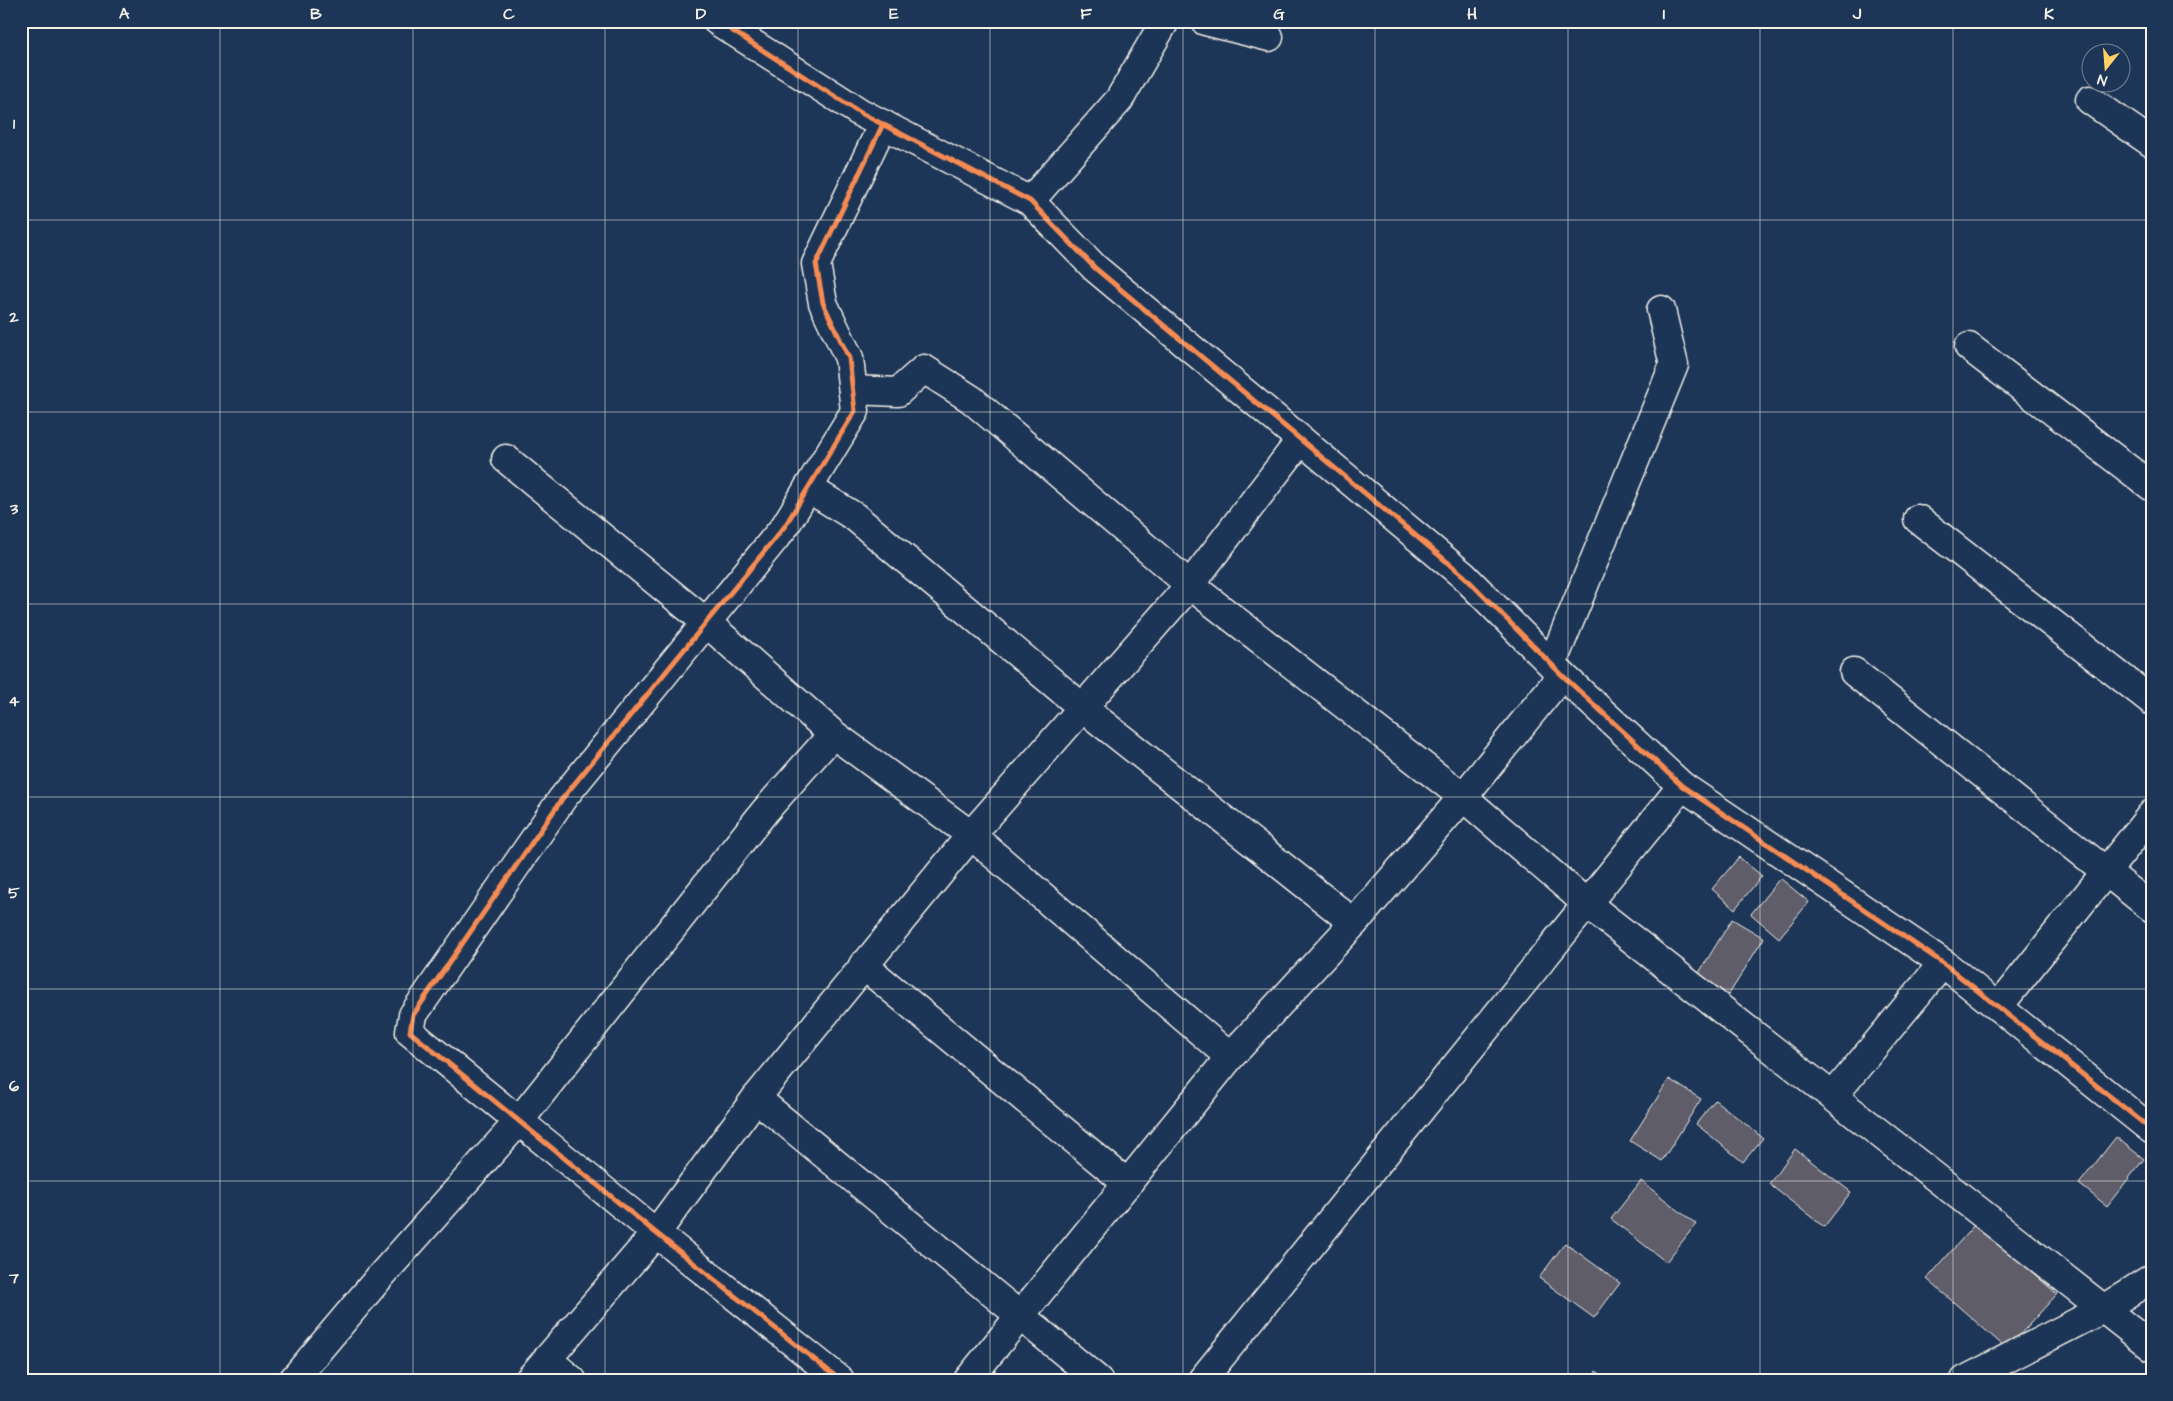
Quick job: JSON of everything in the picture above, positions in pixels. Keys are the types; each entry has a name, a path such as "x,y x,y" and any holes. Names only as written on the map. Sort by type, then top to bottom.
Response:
{"street":[{"path":"717,21 883,124 1030,201 1095,268 1464,576 1557,669 1682,786 1943,963 2152,1130"},
{"path":"1030,201 1119,100 1165,21"},
{"path":"1205,21 1269,37"},
{"path":"2090,100 2152,143"},
{"path":"840,1380 410,1032 413,1015 562,799 785,526 856,411 849,358 823,303 816,264 883,124"},
{"path":"968,1380 1230,1057 1354,923 1463,797 1557,669 1674,365 1661,310"},
{"path":"1969,347 2152,487"},
{"path":"853,390 898,392 924,369 971,399 1190,585 1463,797 1586,903 1834,1095 2152,1347"},
{"path":"529,1380 656,1233 756,1098 971,835 1190,585 1300,441"},
{"path":"506,459 707,623 833,734 971,835 1230,1057"},
{"path":"808,488 855,517 1083,708 1354,923"},
{"path":"1918,520 2152,701"},
{"path":"1854,672 2105,873 2152,908"},
{"path":"294,1380 379,1278 519,1121 765,811 833,734"},
{"path":"1202,1380 1682,786"},
{"path":"1998,1007 2152,814"},
{"path":"1834,1095 1943,963"},
{"path":"863,965 1128,1184"},
{"path":"756,1098 1098,1380"},
{"path":"1965,1380 2103,1309 2152,1278"},
{"path":"547,1359 572,1380"}],"building":[{"path":"1739,857 1762,876 1735,909 1712,889"},
{"path":"1780,878 1809,902 1779,938 1751,914"},
{"path":"1732,919 1764,938 1728,996 1697,976"},
{"path":"1669,1079 1701,1099 1662,1161 1630,1141"},
{"path":"1715,1100 1763,1138 1743,1162 1696,1124"},
{"path":"2116,1137 2144,1159 2107,1206 2079,1184"},
{"path":"1795,1149 1851,1192 1824,1227 1769,1184"},
{"path":"1641,1181 1696,1224 1666,1262 1611,1219"},
{"path":"1976,1223 2057,1294 2007,1349 1927,1279"},
{"path":"1565,1243 1620,1283 1594,1318 1539,1278"},
{"path":"1596,1371 1609,1380 1591,1380"}],"cycle path":[{"path":"717,21 861,113 1030,201 1095,268 1464,576 1562,675 1682,786 1943,963 2152,1130"},
{"path":"840,1380 410,1032 413,1015 562,799 785,526 855,411 849,358 823,303 816,264 883,124"}]}
